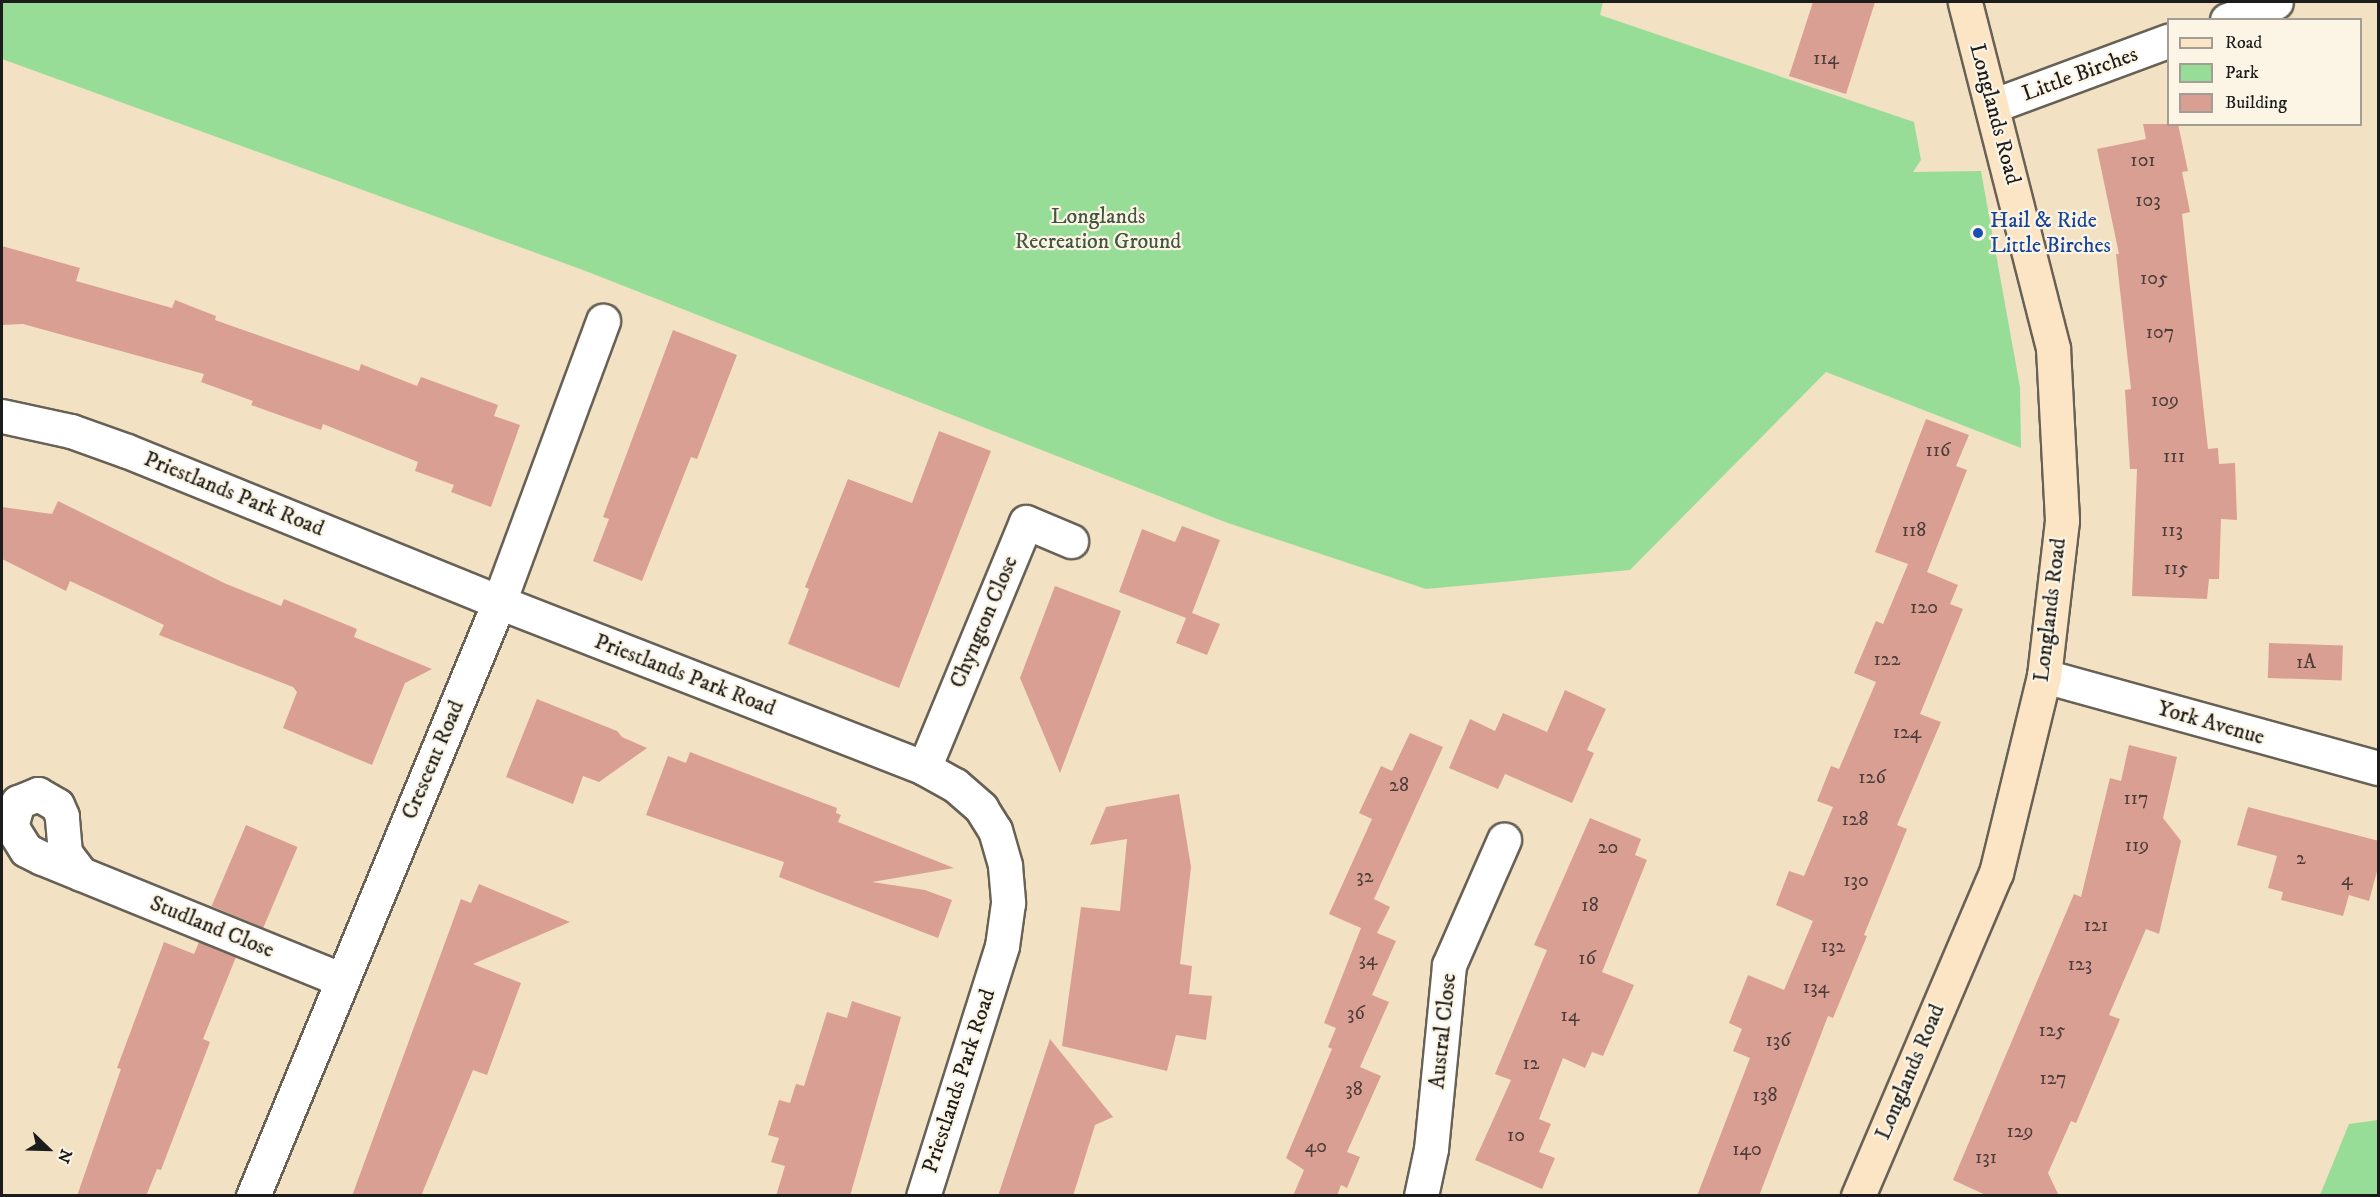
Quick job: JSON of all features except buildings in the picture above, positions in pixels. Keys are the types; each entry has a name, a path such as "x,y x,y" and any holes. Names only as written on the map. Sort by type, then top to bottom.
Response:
{"street":[{"name":"Longlands Road","path":"1858,1196 1996,873 2043,676 2062,520 2053,348 1965,2"},
{"path":"2232,18 2276,2"},
{"name":"Little Birches","path":"1992,106 2167,42"},
{"name":"Crescent Road","path":"253,1196 499,602 603,321"},
{"name":"Priestlands Park Road","path":"2,416 71,431 127,451 499,602 924,768 955,785 981,808 995,830 1005,866 1008,903 1002,946 923,1196"},
{"name":"Chyngton Close","path":"924,768 1026,522 1071,541"},
{"name":"York Avenue","path":"2043,676 2379,768"},
{"name":"Austral Close","path":"1421,1196 1431,1149 1449,965 1503,840"},
{"name":"Studland Close","path":"81,874 342,980"}],"green space":[{"name":"Longlands Recreation Ground","path":"2,2 1603,2 1600,15 1914,122 1921,160 1913,172 1981,171 2020,387 2021,448 1826,372 1630,570 1426,589 1225,522 583,270 2,59"},
{"path":"2378,1120 2378,1195 2320,1195 2349,1124"}],"place":[{"name":"Hail & Ride Little Birches","path":"1978,233"}]}
